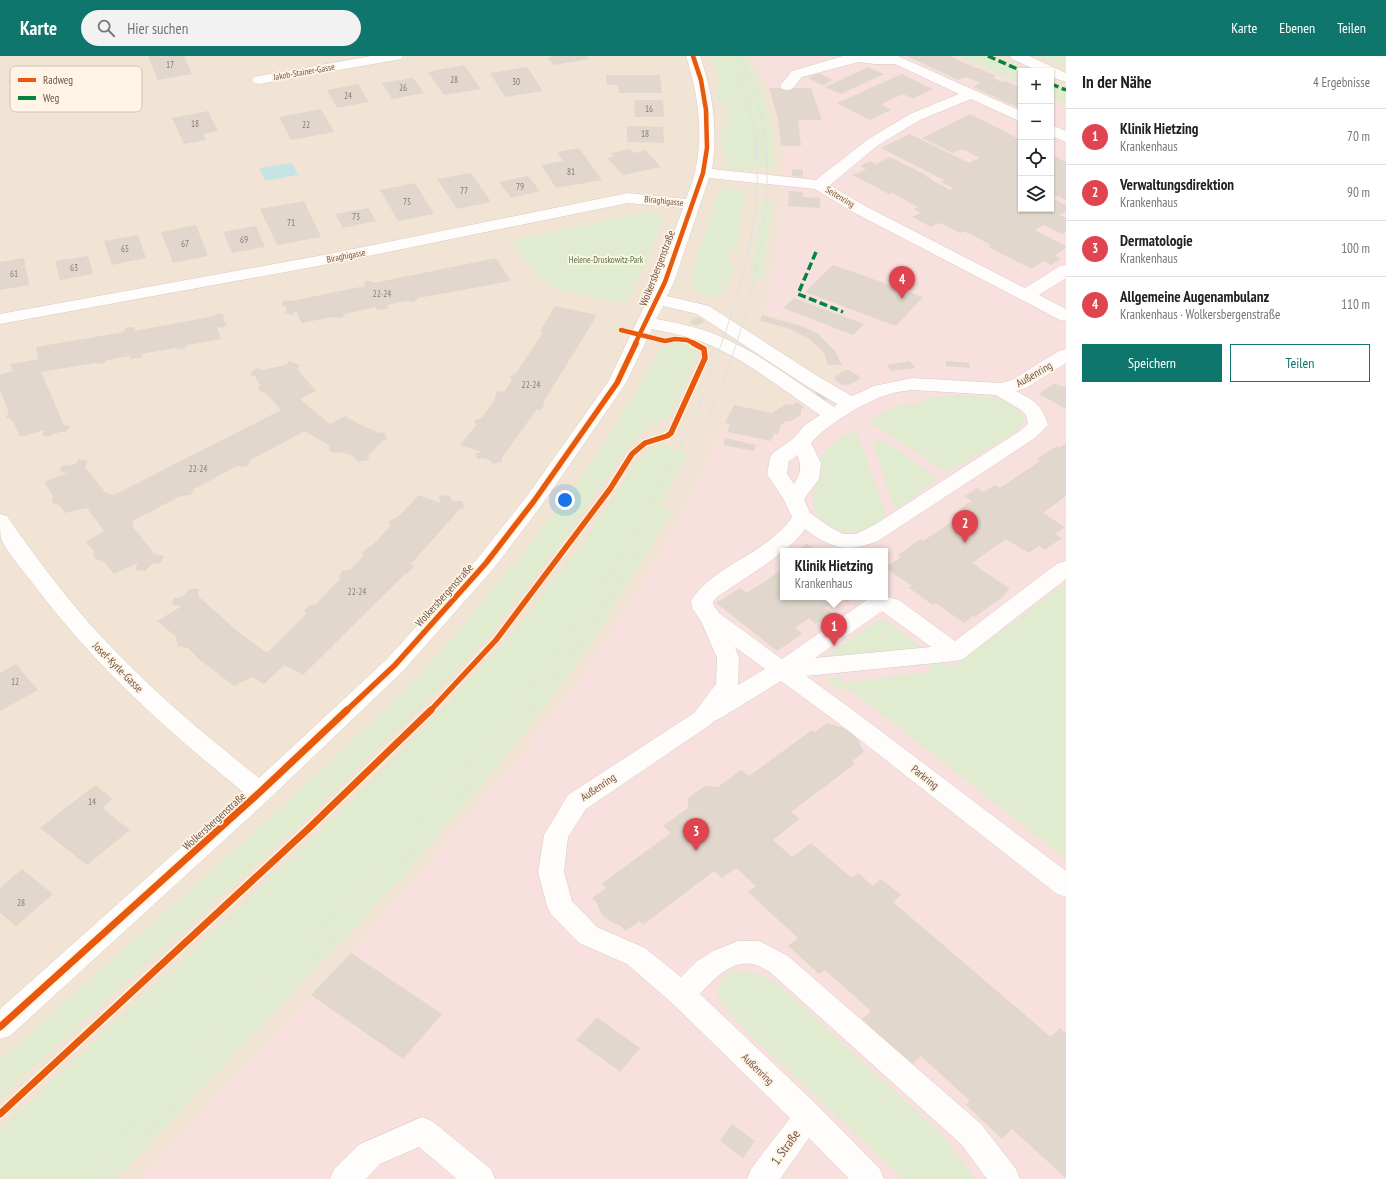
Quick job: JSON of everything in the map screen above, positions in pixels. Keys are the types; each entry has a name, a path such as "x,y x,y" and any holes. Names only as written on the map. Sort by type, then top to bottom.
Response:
{"street":[{"name":"Jakob-Stainer-Gasse","path":"259,80 396,56"},
{"name":"Wolkersbergenstraße","path":"0,1027 260,792 395,665 486,563 534,501 617,383 665,282 702,173 707,148 706,110 701,80 693,56"},
{"path":"1017,56 1066,78"},
{"path":"787,86 797,74 853,57 896,58 1018,116"},
{"name":"Seitenring","path":"971,94 915,117 872,143 819,185 859,209 1066,316"},
{"path":"1054,131 1066,137"},
{"path":"702,173 819,185"},
{"name":"Biraghigasse","path":"0,319 329,259 628,198 691,204"},
{"path":"1025,296 1066,270"},
{"path":"657,299 703,310 780,370 834,415"},
{"path":"645,322 694,333 707,338 780,370 851,404"},
{"name":"Außenring","path":"798,508 777,474 780,458 801,442 812,429 851,404 918,395 953,385 1000,389 1019,384 1066,355"},
{"path":"798,508 827,535 838,540 849,542 859,541 877,533 1028,434 1038,425 1036,413 1028,406 1000,389"},
{"name":"Außenring","path":"801,442 811,463 811,467 809,479 798,508 794,530 771,549 709,592 702,601 703,608 711,618 728,658 727,686 702,719 577,802 556,835 551,872 560,906 588,934 636,956 682,994 808,1116 869,1179"},
{"name":"Josef-Kyrle-Gasse","path":"0,521 9,552 52,596 99,649 164,712 260,792"},
{"path":"782,670 955,653 1066,568"},
{"path":"702,719 782,670 878,602 891,606 955,653"},
{"name":"Parkring","path":"711,618 849,719 1066,886"},
{"path":"682,994 706,969 722,959 738,953 759,953 779,964 971,1134 1005,1179"},
{"name":"1. Straße","path":"762,1179 808,1116"},
{"path":"345,1179 370,1154 422,1131 480,1179"}],"shaded area":[{"path":"0,56 1066,56 1066,1179 0,1179"},
{"path":"754,56 958,56 1018,83 1018,212 1054,212 1054,99 1066,104 1066,1179 140,1179 351,953 511,767 577,684 628,607 681,517 734,405 772,413 834,380 835,376 846,370 831,342 820,333 792,321 765,313 780,236 784,176 783,146 769,88"}],"green space":[{"path":"712,56 746,56 758,83 771,125 775,169 753,167 753,171 719,168 725,166 727,149 722,147 720,127 727,126 725,103 719,102 715,84 720,83"},
{"path":"958,56 986,56 1018,70 1018,83"},
{"path":"1040,56 1061,56 1066,58 1066,67"},
{"path":"1054,85 1066,91 1066,104 1054,99"},
{"path":"724,187 732,187 741,191 744,197 737,252 731,251 729,262 735,263 727,286 720,294 709,296 700,294 691,289 690,279 719,190"},
{"path":"761,201 773,202 762,279 749,276 760,218"},
{"name":"Helene-Druskowitz-Park","path":"650,211 658,213 663,218 647,262 627,304 551,287 539,279 512,241"},
{"path":"677,343 690,345 695,351 695,362 670,416 649,427 633,440 563,540 485,640 419,710 303,821 0,1097 0,1060 280,809 400,695 458,631 538,534 592,462 660,350"},
{"path":"958,395 988,397 1008,402 1016,407 1021,414 1024,423 1020,428 990,448 949,471 942,469 872,424 870,421 898,404 900,406 925,401 924,398"},
{"path":"854,431 857,433 886,514 880,522 871,528 850,532 829,526 821,520 815,511 813,499 816,480 820,480 823,463 818,462 834,443"},
{"path":"880,440 886,441 937,478 898,508 893,505 874,446 874,442"},
{"path":"657,446 671,447 671,449 687,453 661,506 673,510 581,659 517,743 406,873 116,1179 0,1179 0,1129 305,846 381,772 469,681 516,629 588,536 639,459 645,452"},
{"path":"1066,583 1066,859 852,691 835,688 826,682 827,680 839,675 843,683 929,672 929,665 938,663 951,668"},
{"path":"879,620 888,622 921,649 829,660 826,657 830,653"},
{"path":"730,971 753,973 765,977 784,989 942,1135 976,1179 903,1179 750,1035 718,1000 719,981"}],"water":[{"path":"292,163 298,175 265,181 259,168"}],"building":[{"path":"148,56 184,56 192,74 158,80"},
{"path":"552,56 586,56 589,59 554,65 548,58"},
{"path":"907,56 950,56 978,69 979,68 996,76 992,77 1001,82 1005,81 1018,87 1018,106 973,87 981,83 966,77 958,80"},
{"path":"464,65 481,89 444,95 428,72"},
{"path":"527,67 543,91 505,97 490,73"},
{"path":"868,67 884,74 841,94 825,87"},
{"path":"818,73 833,80 823,85 808,78"},
{"path":"902,74 933,89 913,99 903,94 881,104 891,110 870,120 837,103"},
{"path":"606,75 660,75 662,93 619,93 618,85 607,85"},
{"path":"413,78 424,93 392,99 382,83"},
{"path":"358,84 369,102 337,108 327,90"},
{"path":"769,88 811,88 822,120 798,120 801,146 781,146 778,119"},
{"path":"634,100 663,100 664,117 635,117"},
{"path":"321,109 334,132 291,140 279,117"},
{"path":"208,111 218,131 203,134 206,140 184,144 172,118"},
{"path":"970,114 1018,138 1018,212 1054,212 1054,199 1066,205 1066,211 1059,215 1066,218 1066,232 1062,234 1044,225 1035,230 1066,246 1066,248 1055,255 1061,259 1051,265 1044,261 1031,269 988,247 991,245 964,231 960,233 940,223 931,227 912,217 920,213 914,209 918,207 892,193 889,194 852,175 866,169 860,166 870,161 876,164 890,157 926,175 924,176 932,178 930,179 950,190 953,188 941,182 944,180 881,148 910,134 969,163 980,158 962,149 953,153 922,138"},
{"path":"627,126 663,127 664,143 627,142"},
{"path":"579,148 602,180 556,188 541,165 563,161 557,152"},
{"path":"630,149 633,153 645,150 661,167 623,175 607,158 614,156 611,153"},
{"path":"1054,156 1066,162 1066,200 1057,196 1054,197"},
{"path":"792,169 803,170 803,177 792,176"},
{"path":"471,173 491,202 457,209 437,179"},
{"path":"528,176 540,191 511,198 499,182"},
{"path":"415,183 434,214 398,221 380,190"},
{"path":"789,191 803,192 803,197 820,198 820,208 788,206"},
{"path":"304,201 321,237 277,245 260,209"},
{"path":"368,208 376,221 343,228 335,214"},
{"path":"196,225 208,256 173,263 161,232"},
{"path":"256,226 265,247 232,253 223,232"},
{"path":"138,235 146,258 112,265 104,241"},
{"path":"88,256 93,274 60,280 55,261"},
{"path":"24,258 29,285 0,290 0,262"},
{"path":"496,258 511,281 418,298 413,302 406,301 387,305 389,308 377,310 376,307 345,314 340,318 332,317 302,323 296,311 292,315 284,313 287,310 285,306 281,305 285,300 291,301 365,286 364,283 366,281 372,281 374,283"},
{"path":"833,265 923,297 896,326 805,292"},
{"path":"794,298 864,324 853,335 783,308"},
{"path":"555,306 597,315 543,403 545,403 541,410 537,409 501,459 503,462 493,464 490,460 482,458 478,459 475,454 481,452 460,445 476,425 474,421 482,417 496,398 494,398 498,391 504,392 512,380 510,377 511,375 517,372 543,332 540,331"},
{"path":"217,313 225,315 223,318 224,322 228,323 222,328 217,327 221,339 188,345 182,350 175,348 141,354 142,357 130,359 130,356 107,360 102,364 95,363 41,372 64,425 71,426 66,432 53,434 49,437 42,435 45,430 20,437 13,421 6,417 9,412 0,390 0,375 12,371 11,364 38,359 36,347 124,332 128,327 134,327 135,331 214,316"},
{"path":"762,315 804,327 818,334 835,351 842,365 828,365 824,353 808,338 787,328 760,321"},
{"path":"698,317 705,321 696,326 689,322"},
{"path":"289,361 300,365 297,369 316,391 300,399 330,424 345,416 379,433 384,432 388,440 382,441 368,456 370,460 357,462 355,457 342,452 332,452 329,449 330,446 305,431 250,460 249,465 243,467 237,466 194,489 191,495 181,496 134,520 132,526 155,554 164,556 161,563 152,564 145,571 135,570 138,563 114,574 103,561 95,559 93,555 94,551 86,542 104,531 87,508 65,513 60,506 52,502 53,496 44,482 67,473 59,471 63,465 68,466 76,463 79,459 88,461 85,467 106,493 114,495 281,410 266,393 259,391 258,388 260,385 255,376 249,375 256,368 262,370 286,365"},
{"path":"910,361 915,368 891,371 887,365"},
{"path":"946,361 969,363 970,368 946,366"},
{"path":"849,370 859,376 860,379 849,385 842,385 835,380 835,376"},
{"path":"1055,383 1062,387 1066,385 1066,409 1039,394"},
{"path":"818,391 828,399 822,402 812,394"},
{"path":"797,402 805,408 801,409 801,415 791,421 786,421 781,425 778,434 774,433 771,441 727,432 730,424 725,423 734,405 772,413 786,404 792,405"},
{"path":"725,438 756,445 754,451 723,445"},
{"path":"1066,443 1066,496 1043,513 1065,527 1055,534 1062,538 1045,550 1039,546 1029,553 1006,539 972,563 1010,589 1004,594 1005,595 975,617 973,616 964,623 936,603 933,605 909,588 912,586 888,570 888,566 901,557 898,555 920,539 923,541 966,512 960,509 971,501 965,496 977,488 984,492 995,485 1000,488 1040,461 1037,459 1057,446 1060,447"},
{"path":"419,495 440,503 439,496 449,495 453,501 462,501 465,508 459,510 411,564 415,566 407,574 405,574 303,675 284,665 264,684 252,677 234,686 200,660 188,648 178,646 176,637 157,621 182,606 172,605 174,597 179,598 185,595 189,589 199,589 198,596 236,630 267,653 306,614 304,611 306,608 310,605 315,605 341,578 339,576 341,572 344,570 350,570 364,555 361,554 369,546 371,547 391,525 389,523 390,520 398,517"},
{"path":"807,544 813,548 801,548"},
{"path":"780,571 780,600 835,600 824,608 832,613 816,624 809,618 795,628 802,634 777,651 716,603 740,588 747,593"},
{"path":"843,600 851,600 847,603"},
{"path":"16,664 38,690 0,711 0,673"},
{"path":"827,723 844,728 852,733 858,740 864,752 852,761 855,764 791,812 800,819 773,840 792,857 811,843 852,878 858,873 873,886 881,879 901,895 893,902 1051,1037 1060,1028 1066,1033 1066,1178 1012,1129 1002,1139 966,1105 970,1101 921,1056 912,1064 862,1019 871,1011 825,970 819,974 788,946 798,938 748,892 756,886 736,868 722,878 714,871 643,925 639,921 626,931 621,926 611,922 602,915 596,902 592,898 606,888 601,884 671,833 663,826 688,808 688,798 705,786 718,787 741,770 749,776 812,730 815,732"},
{"path":"95,785 113,799 102,808 130,830 87,865 40,828"},
{"path":"22,869 53,894 16,926 0,913 0,888"},
{"path":"351,953 442,1014 403,1059 311,995"},
{"path":"597,1017 640,1048 620,1072 576,1040"},
{"path":"732,1124 755,1141 743,1158 720,1141"}],"tram line":[{"path":"79,1179 316,933 429,810 482,748 533,683 581,617 625,547 666,475 702,399 730,320 746,262 756,203 756,144 751,114 731,56"},
{"path":"104,1179 319,953 415,849 461,796 549,686 628,569 663,508 703,429 726,374 745,317 761,244 767,175 764,129 753,87 740,56"}],"marked path":[{"path":"988,56 1018,69"},
{"path":"1054,85 1066,90"},
{"path":"816,252 798,294 843,312"}],"cycle path":[{"path":"0,1027 260,792 395,665 486,563 534,501 617,383 665,282 703,173 707,148 706,110 701,80 693,56"},
{"path":"0,1114 308,829 416,726 496,640 610,489 632,454 645,443 667,436 671,433 705,358 704,349 687,340 675,339 665,341 621,330"}],"place":[{"name":"Allgemeine Augenambulanz","path":"902,299"},
{"name":"Verwaltungsdirektion","path":"965,543"},
{"name":"Klinik Hietzing","path":"834,646"},
{"name":"Dermatologie","path":"696,851"}]}
